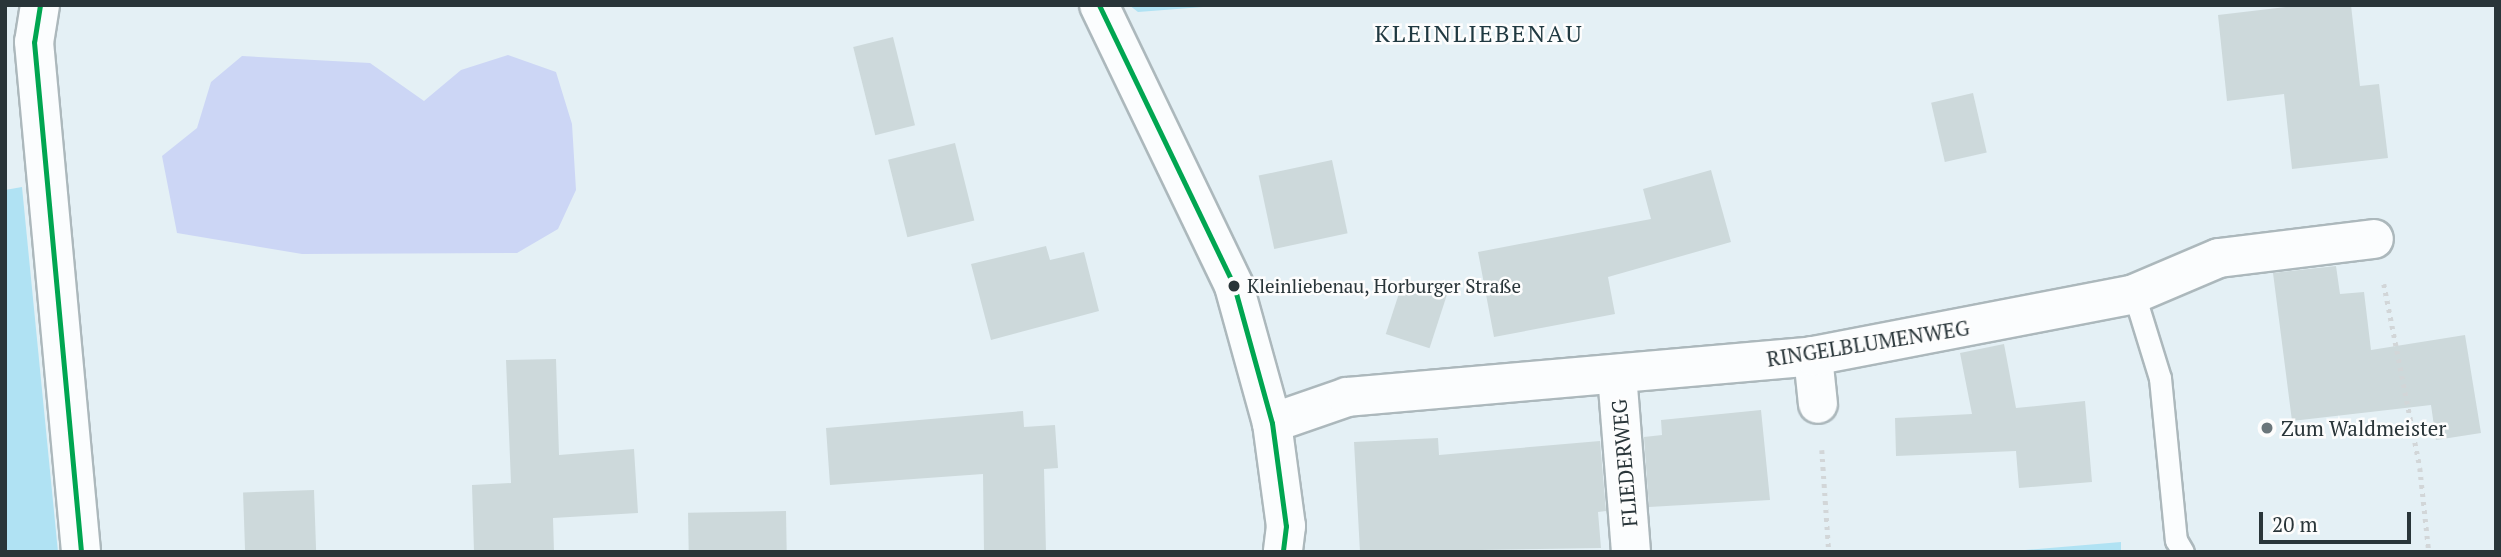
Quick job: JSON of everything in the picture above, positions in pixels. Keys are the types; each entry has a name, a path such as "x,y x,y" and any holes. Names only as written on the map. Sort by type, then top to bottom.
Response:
{"street":[{"path":"40,5 34,42 80,552"},
{"path":"1099,5 1234,286 1272,423 1286,526 1283,552"},
{"name":"RINGELBLUMENWEG","path":"1272,423 1347,397 1813,356 2134,294 2219,258 2374,239"},
{"path":"1813,356 1818,404"},
{"name":"FLIEDERWEG","path":"1617,373 1631,552"}],"lane":[{"path":"2134,294 2160,378 2176,540 2183,552"}],"path":[{"path":"2374,239 2404,373 2429,552"},
{"path":"1818,404 1829,552"}],"shaded area":[{"path":"1129,5 1229,5 1138,12"},
{"path":"508,55 556,72 572,124 576,190 558,229 517,253 302,254 177,233 162,156 197,128 211,82 242,56 370,63 424,101 461,70"},
{"path":"22,187 58,552 5,552 5,190"},
{"path":"2121,542 2121,552 2001,552"}],"building":[{"path":"2303,5 2351,5 2360,86 2379,84 2388,158 2292,169 2284,94 2227,101 2218,15"},
{"path":"893,37 915,125 875,135 853,47"},
{"path":"1973,93 1987,152 1945,162 1931,103"},
{"path":"955,143 974,221 907,237 888,160"},
{"path":"1332,160 1348,233 1274,249 1259,176"},
{"path":"1711,170 1731,242 1608,277 1615,314 1494,337 1478,252 1651,219 1643,189"},
{"path":"1046,246 1050,260 1084,252 1099,311 991,340 971,264"},
{"path":"2336,266 2340,294 2364,292 2371,350 2465,335 2481,433 2436,440 2431,405 2292,421 2273,273"},
{"path":"1404,278 1448,292 1430,348 1386,334"},
{"path":"2004,344 2016,408 2085,401 2092,482 2019,488 2016,451 1896,456 1895,418 1972,414 1960,353"},
{"path":"556,359 559,455 634,449 638,513 553,518 554,552 474,552 472,485 511,483 506,360"},
{"path":"1761,410 1770,500 1649,507 1644,437 1662,435 1661,420"},
{"path":"1023,411 1024,427 1055,425 1058,468 1044,469 1046,552 984,552 983,474 830,485 826,428"},
{"path":"1438,438 1439,455 1600,441 1606,511 1598,512 1601,548 1360,552 1354,442"},
{"path":"314,490 316,552 245,552 243,492"},
{"path":"786,511 787,552 689,552 688,513"}],"transit line":[{"path":"40,5 34,42 81,552"},
{"path":"1099,5 1234,286 1272,423 1286,526 1283,552"}],"place":[{"name":"Kleinliebenau, Horburger Straße","path":"1234,286"},
{"name":"Zum Waldmeister","path":"2267,428"}],"district":[{"name":"KLEINLIEBENAU","path":"1479,34"}]}
